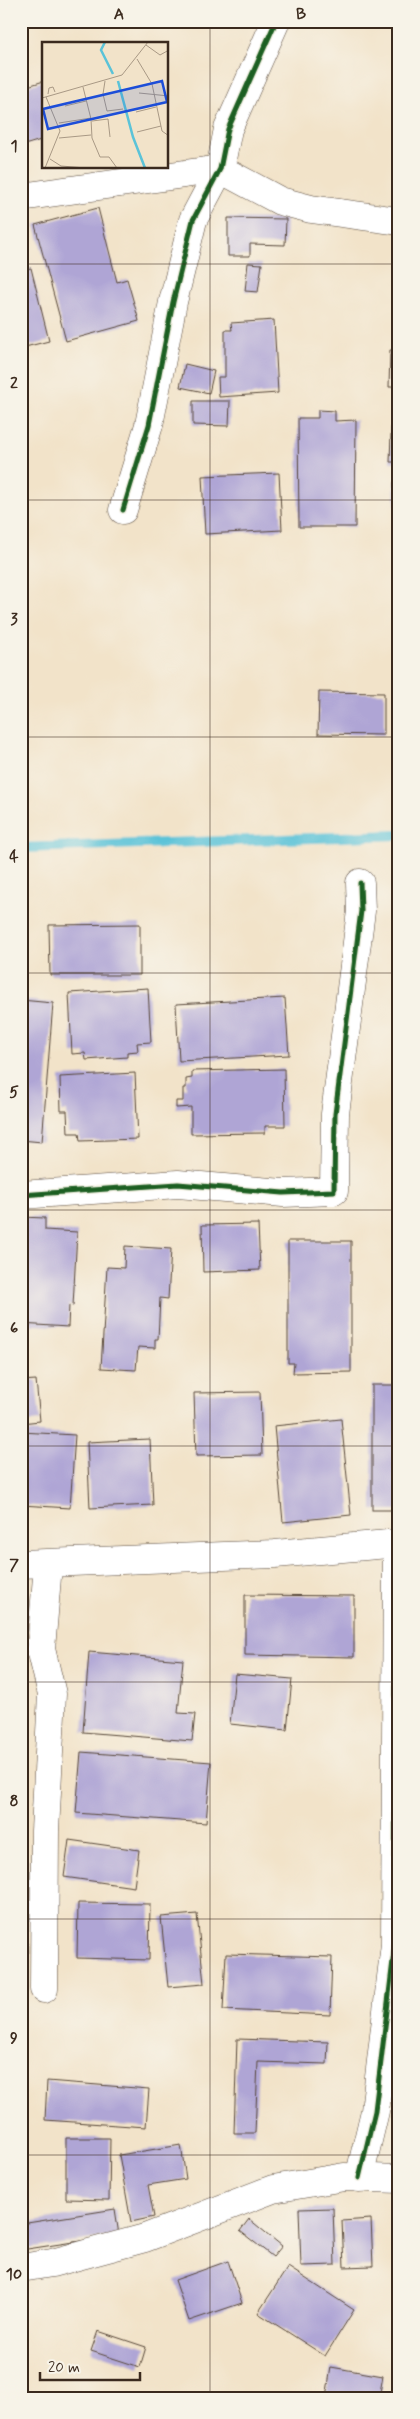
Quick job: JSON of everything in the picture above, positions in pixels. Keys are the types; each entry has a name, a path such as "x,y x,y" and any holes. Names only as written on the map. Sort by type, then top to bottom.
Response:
{"street":[{"path":"124,510 149,426 173,302 193,220 220,169 228,129 276,21"},
{"path":"21,197 220,169 280,201 311,209 399,221"},
{"path":"21,1194 178,1184 283,1193 334,1191 335,1114 361,911 360,883"},
{"path":"44,1989 45,1831 52,1694 41,1649 34,1564 276,1554 398,1543 394,1944 376,2111 359,2178"},
{"path":"21,2268 52,2263 145,2238 273,2189 344,2177 399,2179"}],"building":[{"path":"42,82 42,140 21,146 21,88"},
{"path":"98,208 117,282 127,279 139,321 66,341 35,225"},
{"path":"228,218 286,219 285,245 250,244 250,256 228,256"},
{"path":"248,263 262,264 258,292 245,291"},
{"path":"31,268 49,341 21,348 21,270"},
{"path":"274,320 278,393 219,397 218,377 225,377 225,330 232,330 231,323"},
{"path":"390,350 399,350 399,387 389,387"},
{"path":"185,364 214,371 209,393 180,387"},
{"path":"193,401 230,401 229,426 193,425"},
{"path":"392,404 399,404 399,462 390,462"},
{"path":"318,410 335,411 335,421 356,420 355,527 299,527 298,418 318,418"},
{"path":"279,473 282,530 205,534 202,476"},
{"path":"394,482 399,482 399,534 397,534"},
{"path":"319,692 384,693 384,735 318,734"},
{"path":"140,924 140,975 50,975 49,925"},
{"path":"148,988 151,1042 137,1043 138,1051 127,1052 127,1057 86,1060 85,1053 72,1054 69,993"},
{"path":"285,998 289,1055 179,1061 176,1004"},
{"path":"21,1000 53,1003 42,1142 21,1140"},
{"path":"284,1069 285,1126 265,1126 265,1133 191,1134 191,1107 176,1108 176,1101 183,1101 183,1088 186,1088 186,1079 192,1078 192,1071"},
{"path":"135,1073 138,1139 80,1141 79,1133 68,1133 67,1111 61,1111 60,1077"},
{"path":"21,1217 45,1218 45,1230 77,1232 73,1306 69,1305 68,1327 21,1324"},
{"path":"258,1224 260,1270 203,1272 202,1225"},
{"path":"288,1241 351,1241 351,1372 293,1373 294,1363 288,1363"},
{"path":"125,1246 171,1249 168,1299 160,1298 158,1339 155,1339 155,1348 138,1347 136,1370 101,1368 107,1267 124,1268"},
{"path":"36,1380 40,1421 21,1423 21,1381"},
{"path":"372,1385 399,1385 399,1510 372,1510"},
{"path":"260,1392 262,1455 196,1456 194,1393"},
{"path":"341,1419 351,1515 283,1522 274,1426"},
{"path":"21,1432 75,1435 70,1508 21,1505"},
{"path":"150,1439 153,1505 90,1508 87,1442"},
{"path":"245,1595 354,1596 354,1657 245,1655"},
{"path":"89,1652 183,1660 178,1713 195,1714 192,1741 83,1732"},
{"path":"235,1674 292,1679 287,1730 230,1724"},
{"path":"81,1752 211,1762 206,1823 76,1813"},
{"path":"69,1840 139,1850 134,1887 64,1877"},
{"path":"78,1903 150,1904 149,1960 77,1958"},
{"path":"197,1914 204,1984 168,1987 161,1917"},
{"path":"226,1954 332,1957 330,2015 223,2010"},
{"path":"237,2039 328,2042 327,2064 258,2062 255,2133 234,2133"},
{"path":"47,2081 149,2089 146,2127 45,2120"},
{"path":"66,2138 110,2138 109,2200 66,2199"},
{"path":"181,2145 186,2179 148,2185 154,2217 131,2222 119,2155"},
{"path":"333,2208 335,2265 301,2266 299,2209"},
{"path":"115,2209 119,2235 21,2250 21,2224"},
{"path":"249,2219 282,2246 273,2257 240,2231"},
{"path":"371,2219 373,2266 344,2267 342,2221"},
{"path":"228,2261 242,2303 189,2321 175,2280"},
{"path":"288,2267 354,2310 325,2356 258,2313"},
{"path":"98,2331 146,2347 140,2367 91,2351"},
{"path":"331,2367 383,2376 379,2398 326,2398"}],"waterway":[{"path":"21,848 399,835"}],"cycle path":[{"path":"123,510 149,425 173,302 193,220 220,169 228,129 276,21"},
{"path":"21,1195 178,1184 283,1193 334,1191 335,1114 361,911 360,883"},
{"path":"359,2178 375,2111 395,1944 397,1543"}]}
